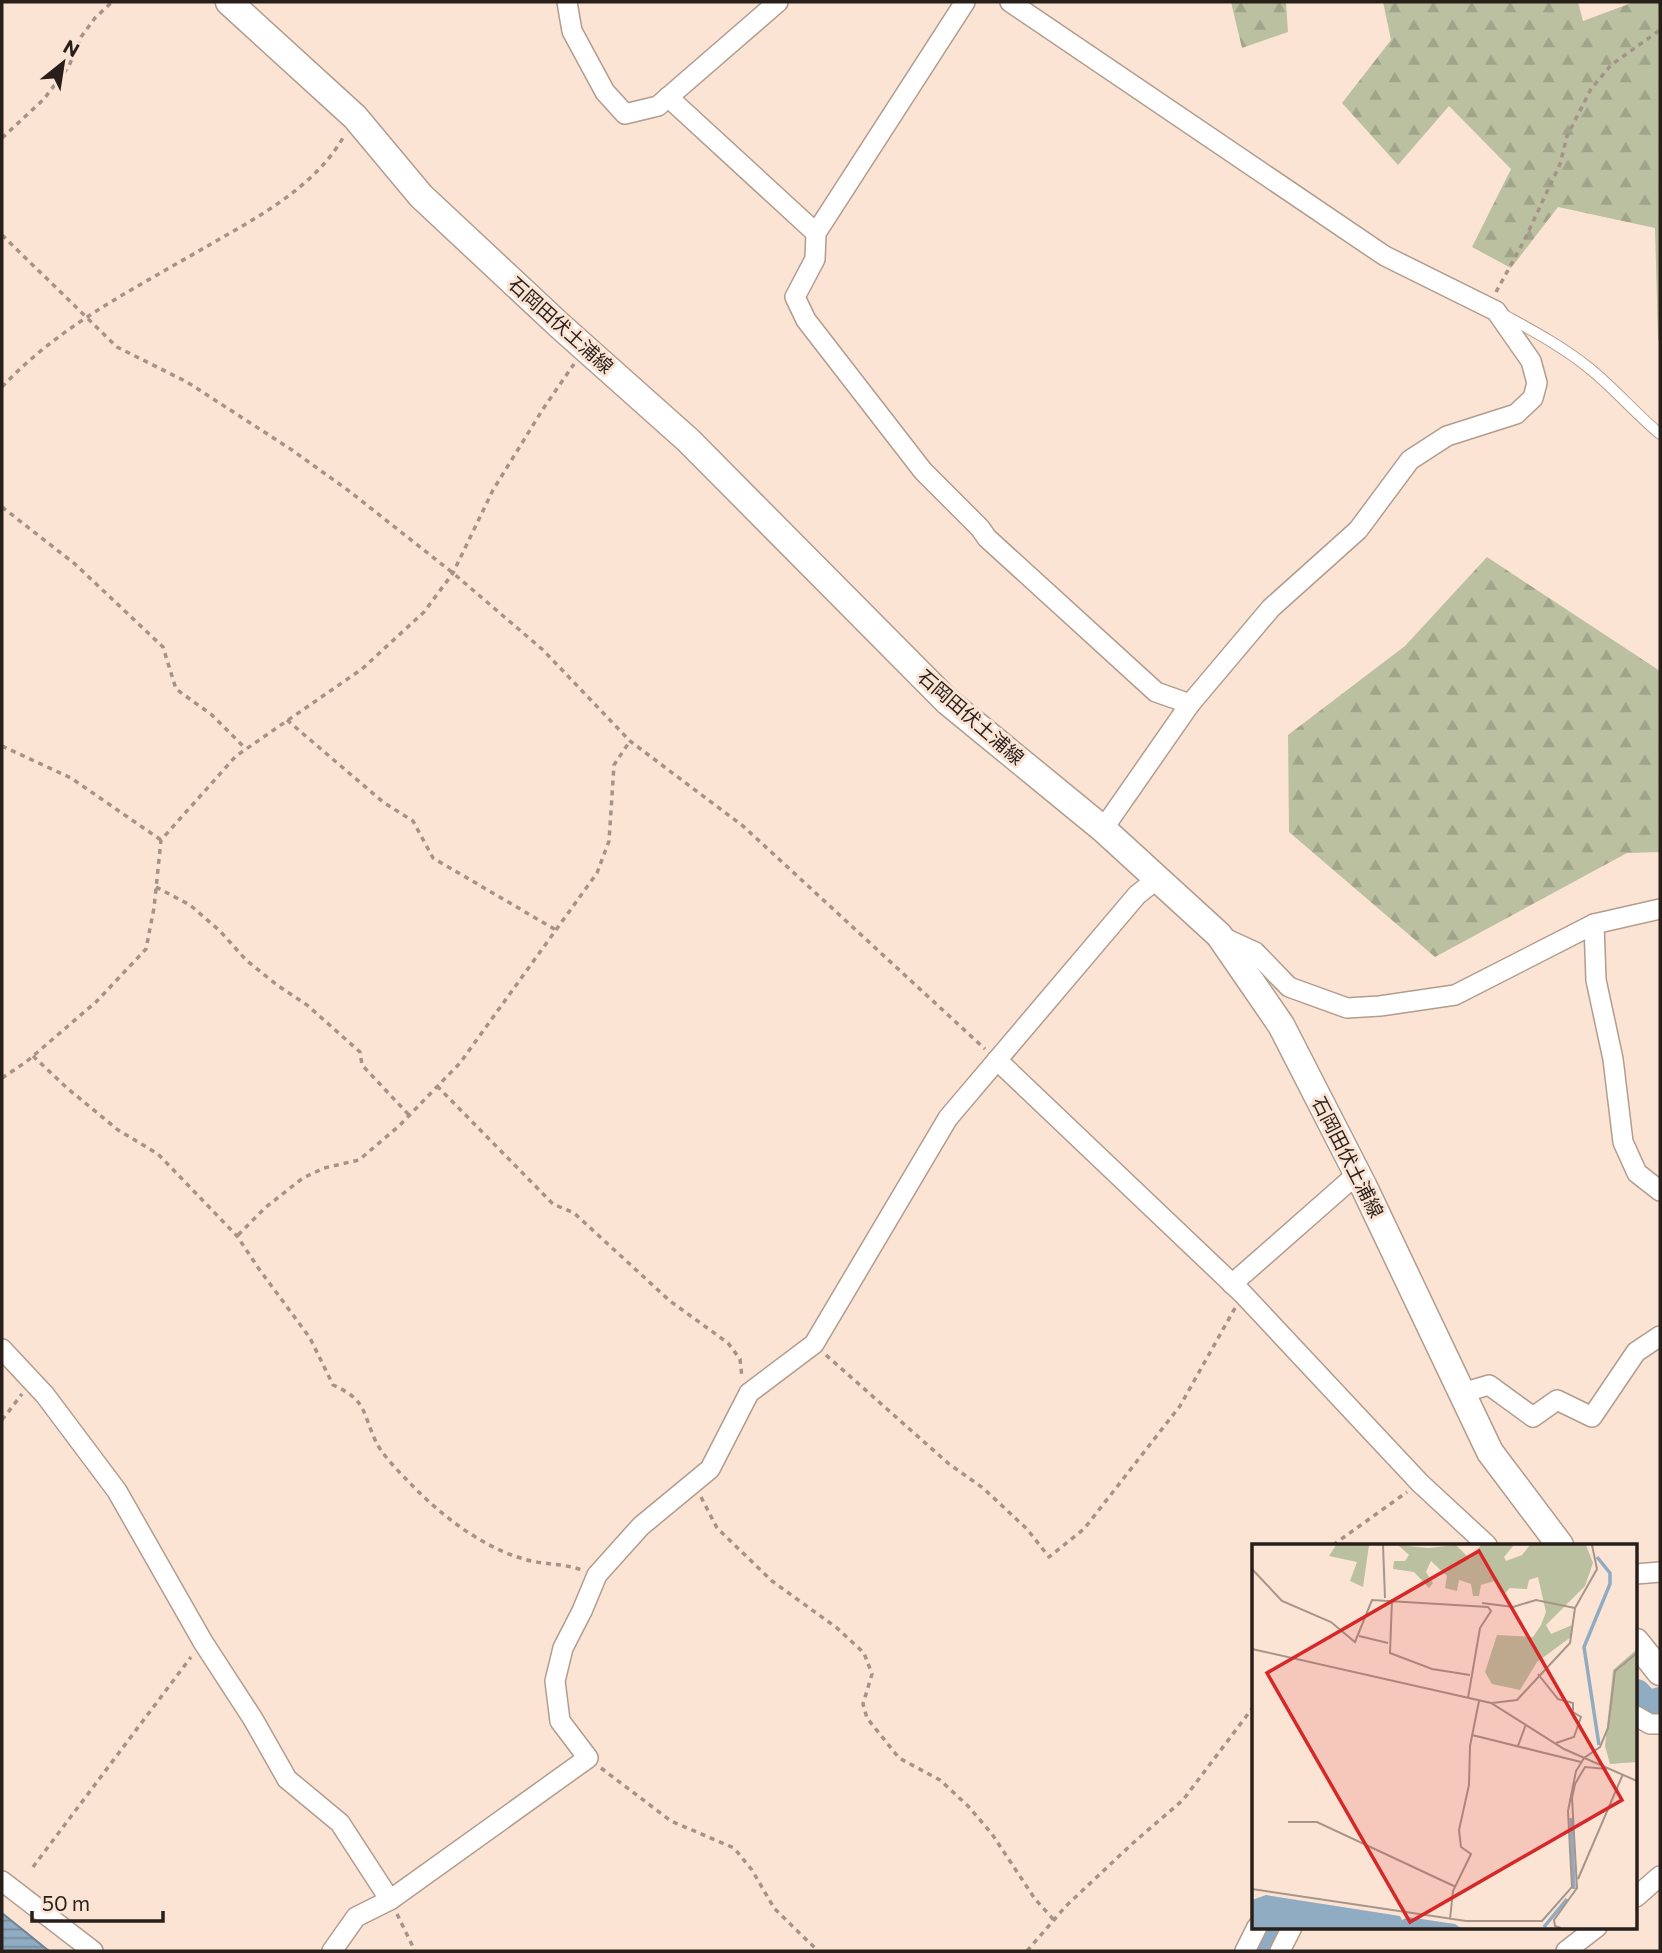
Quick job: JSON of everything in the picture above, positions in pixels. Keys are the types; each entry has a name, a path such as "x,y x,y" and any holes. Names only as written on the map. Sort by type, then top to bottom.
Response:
{"main road":[{"name":"石岡田伏土浦線","path":"229,2 355,117 421,196 688,440 948,702 1103,829 1219,935 1280,1025 1363,1185 1490,1452 1559,1544"},
{"path":"1638,1644 1660,1672"}],"street":[{"path":"567,2 572,31 605,92 625,114 658,106 778,2"},
{"path":"965,2 816,233 815,259 795,297 806,320 923,471 981,528 987,538 1156,692 1190,704"},
{"path":"1010,2 1385,256 1496,311 1531,360 1537,383 1533,398 1516,414 1447,436 1410,460 1358,530 1271,608 1190,704 1103,829"},
{"path":"668,97 816,233"},
{"path":"332,1951 356,1917 390,1900 588,1758 560,1721 555,1682 563,1648 597,1575 640,1527 710,1469 749,1393 814,1344 948,1118 1138,895 1157,879"},
{"path":"1219,935 1255,952 1289,986 1347,1007 1380,1006 1455,995 1594,924 1660,909"},
{"path":"1594,924 1596,980 1613,1059 1623,1142 1637,1173 1660,1191"},
{"path":"997,1059 1237,1289 1420,1483 1486,1544"},
{"path":"1237,1289 1356,1175"},
{"path":"1462,1393 1489,1385 1533,1417 1556,1401 1592,1417 1636,1352 1660,1336"},
{"path":"2,1349 45,1395 117,1491 203,1642 253,1719 287,1779 340,1823 390,1900"},
{"path":"1638,1574 1660,1572"},
{"path":"1638,1717 1650,1724 1660,1724"},
{"path":"1638,1895 1660,1876"},
{"path":"2,1881 93,1951"},
{"path":"1245,1951 1256,1928"},
{"path":"1280,1951 1292,1928"},
{"path":"1566,1951 1596,1928"}],"lane":[{"path":"1496,311 1563,348 1592,370 1660,434"}],"path":[{"path":"2,138 44,99 69,66 81,37 95,18 112,2"},
{"path":"1496,311 1493,299 1524,242 1560,164 1567,136 1591,89 1611,65 1660,30"},
{"path":"2,387 21,366 86,316 273,209 338,148 355,117"},
{"path":"2,235 117,347 187,382 301,457 453,573 543,650 630,741 743,826 997,1059"},
{"path":"2,1078 33,1056 96,1002 146,949 160,840 236,756 362,669 424,612 453,573 494,490 543,409 585,348"},
{"path":"2,507 75,564 163,647 176,689 212,715 246,749"},
{"path":"287,720 383,802 412,821 433,858 556,930"},
{"path":"237,1236 266,1207 303,1178 324,1168 359,1160 409,1115 460,1063 597,873 609,841 614,765 630,741"},
{"path":"2,746 71,778 160,840"},
{"path":"156,887 190,905 220,931 246,960 307,1005 360,1052 362,1065 409,1115"},
{"path":"33,1056 118,1130 158,1154 237,1236 310,1338 333,1385 351,1393 364,1409 377,1444 405,1479 459,1528 489,1545 524,1560 571,1566 597,1575"},
{"path":"437,1086 554,1204 574,1213 670,1301 728,1343 740,1359 744,1388 749,1393"},
{"path":"814,1344 950,1464 983,1488 1027,1529 1049,1557 1084,1529 1180,1406 1237,1289"},
{"path":"2,1420 32,1382"},
{"path":"693,1483 717,1528 772,1581 837,1628 864,1653 872,1674 863,1704 867,1718 899,1758 940,1780 968,1806 992,1834 1035,1899 1054,1920"},
{"path":"1334,1544 1420,1483"},
{"path":"33,1867 203,1642"},
{"path":"1027,1951 1054,1920 1123,1852 1183,1800 1252,1709"},
{"path":"588,1758 671,1821 734,1847 752,1870 774,1908 818,1951"},
{"path":"390,1900 415,1951"}],"green space":[{"path":"1231,2 1286,2 1288,32 1242,48"},
{"path":"1383,2 1578,2 1583,21 1634,2 1660,2 1660,339 1658,340 1655,228 1558,207 1511,268 1472,247 1511,169 1449,106 1398,165 1342,103 1391,40"},
{"path":"1487,557 1660,671 1660,852 1627,853 1435,957 1289,832 1288,735 1405,646"}],"water":[{"path":"2,1913 49,1951 2,1951"}],"waterway":[{"path":"1638,1697 1647,1707 1660,1703"},
{"path":"1263,1951 1274,1928"}]}
